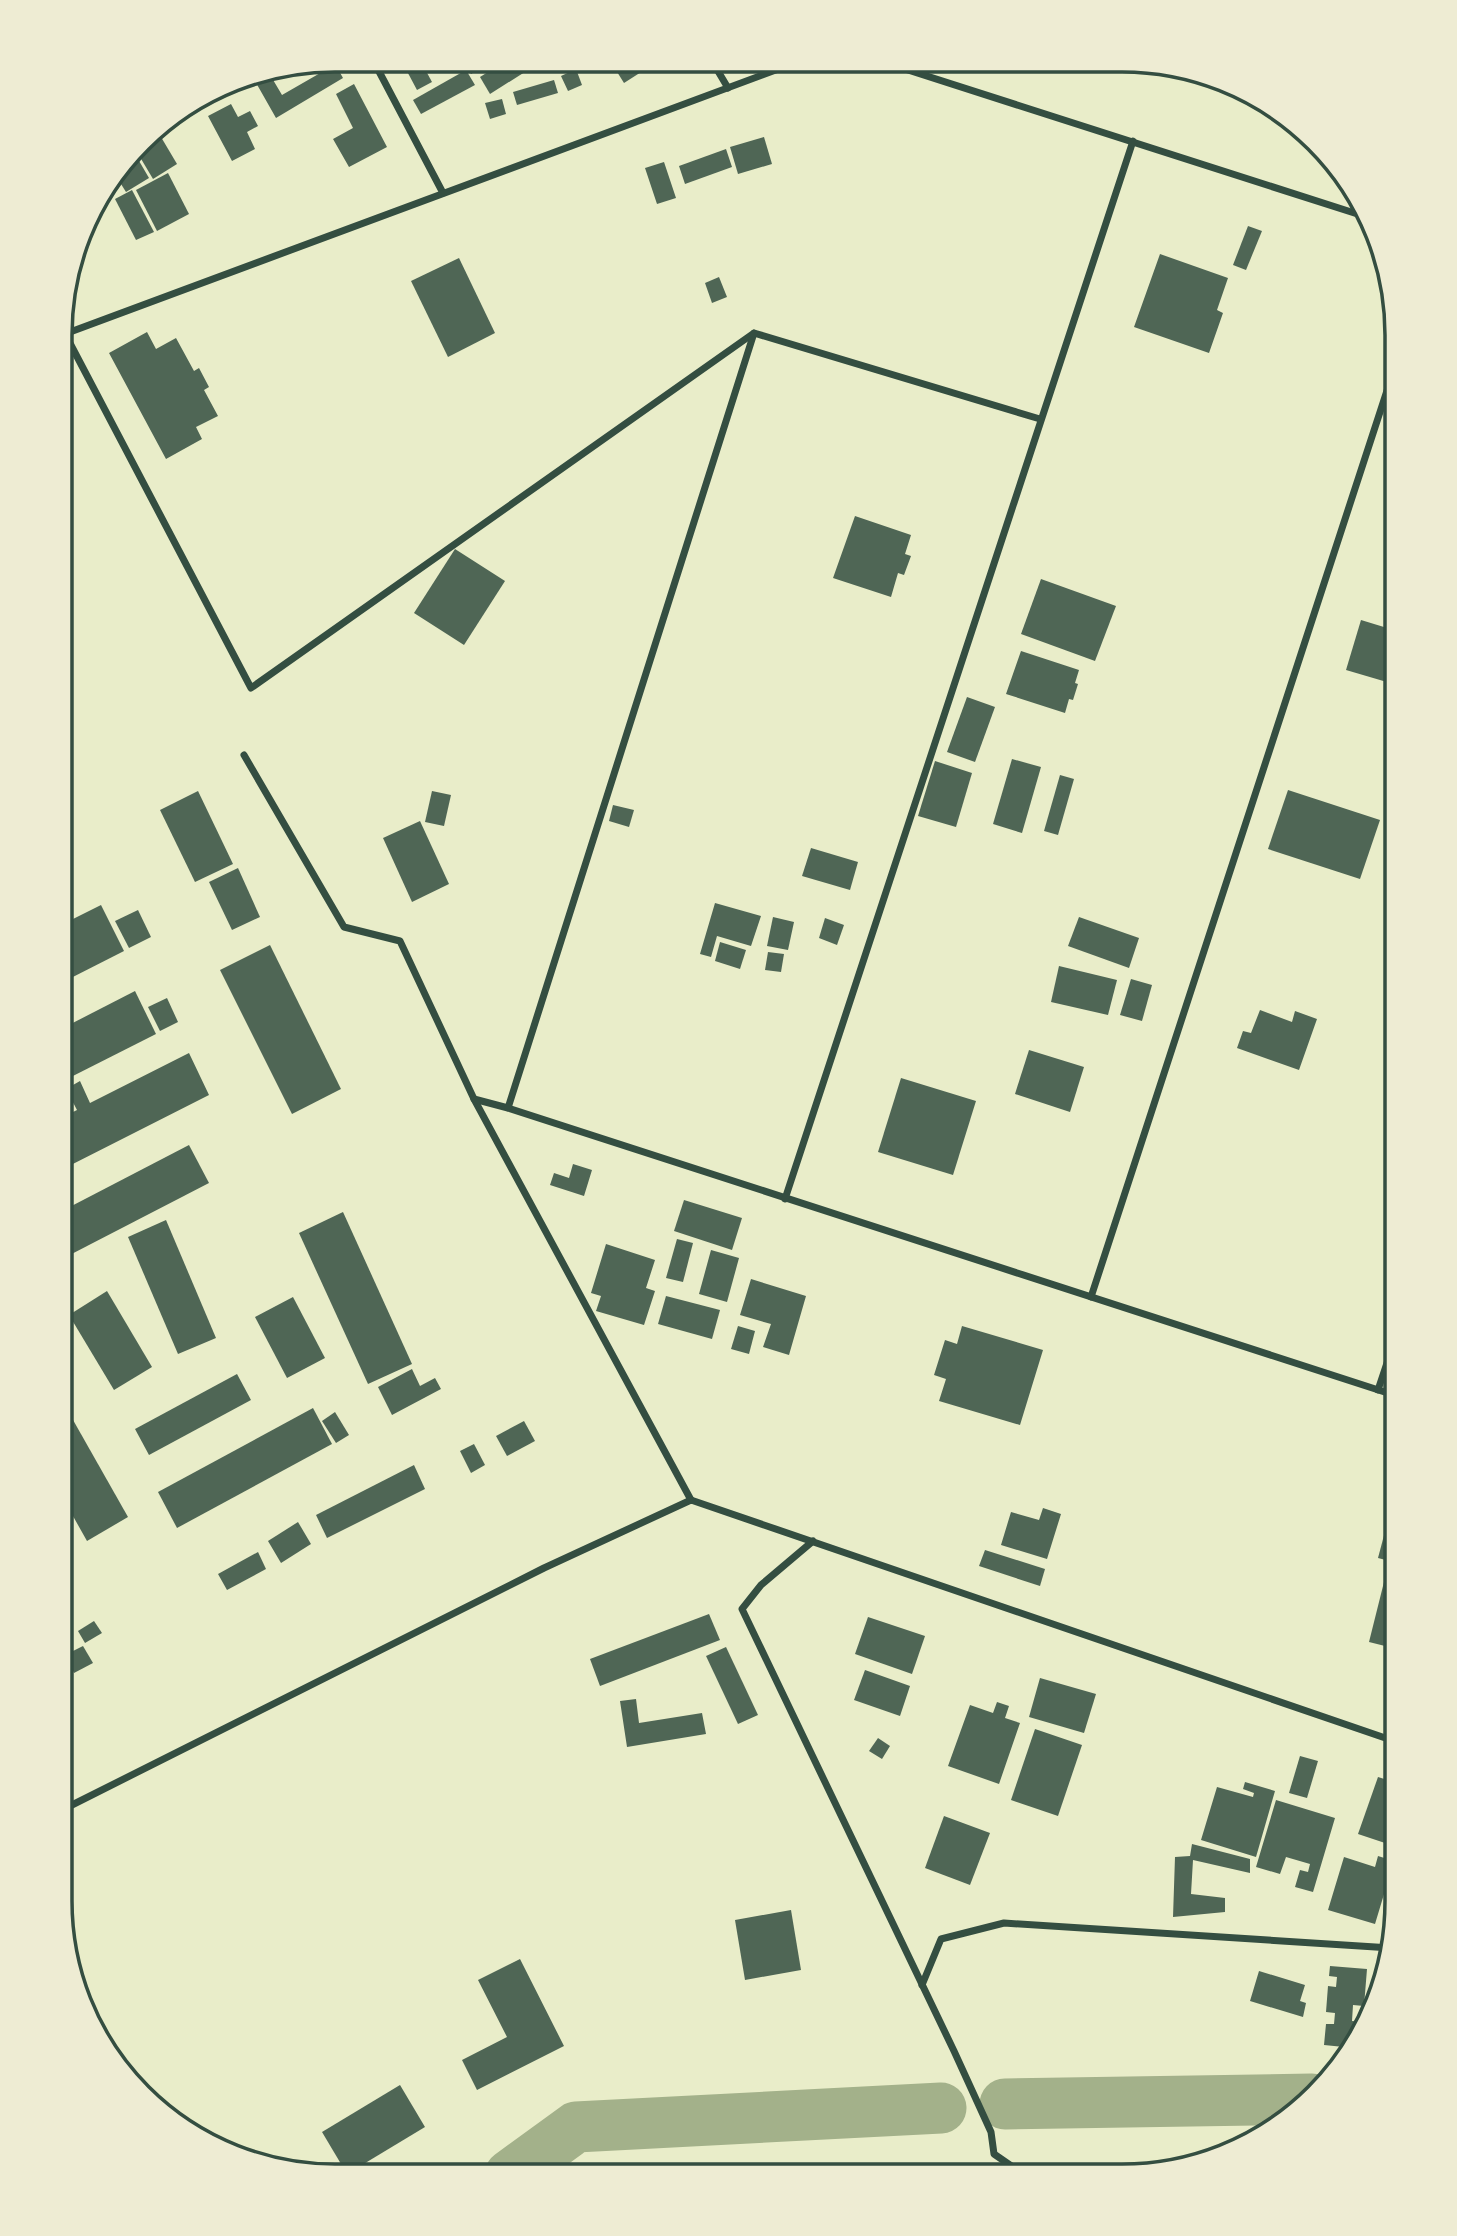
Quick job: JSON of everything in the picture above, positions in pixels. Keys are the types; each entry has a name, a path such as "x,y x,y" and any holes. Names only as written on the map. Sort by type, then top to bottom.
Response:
{"street":[{"path":"379,72 443,193"},
{"path":"718,72 727,88"},
{"path":"72,329 770,72"},
{"path":"915,72 1355,213"},
{"path":"785,1199 1133,141"},
{"path":"754,333 1040,419"},
{"path":"72,349 251,688 754,333"},
{"path":"508,1108 754,333"},
{"path":"1091,1297 1385,400"},
{"path":"244,755 344,927 400,941 474,1099 691,1500 1385,1738"},
{"path":"474,1099 1385,1392"},
{"path":"1378,1390 1385,1369"},
{"path":"72,1805 532,1574 691,1500"},
{"path":"813,1541 761,1585 742,1609 991,2132 994,2154 1009,2164"},
{"path":"922,1985 941,1939 1004,1923 1381,1947"}],"building":[{"path":"322,72 340,72 343,78 276,118 257,84 273,79 282,95"},
{"path":"407,72 427,72 432,82 417,90"},
{"path":"462,72 467,72 475,85 421,114 413,100"},
{"path":"488,72 525,72 490,94 480,77"},
{"path":"577,72 582,85 568,91 561,76"},
{"path":"617,72 641,72 624,83"},
{"path":"554,80 558,93 517,105 513,92"},
{"path":"354,84 387,147 349,167 333,139 353,128 336,94"},
{"path":"502,99 506,114 490,119 485,103"},
{"path":"231,104 238,117 250,111 258,126 247,132 255,149 232,161 208,116"},
{"path":"161,137 177,164 153,179 140,158"},
{"path":"764,137 772,164 738,174 730,147"},
{"path":"726,149 732,167 685,184 679,166"},
{"path":"138,160 149,178 126,192 120,183"},
{"path":"664,162 676,198 657,204 645,168"},
{"path":"168,173 189,214 157,231 136,190"},
{"path":"132,190 154,232 136,240 115,199"},
{"path":"1248,226 1262,231 1246,270 1233,265"},
{"path":"1160,254 1228,278 1217,310 1223,313 1209,353 1134,327"},
{"path":"459,258 495,333 448,357 411,281"},
{"path":"719,277 727,297 712,303 705,283"},
{"path":"147,332 156,349 176,338 194,371 199,368 209,387 204,390 218,416 196,427 202,439 166,459 109,353"},
{"path":"855,516 911,535 905,554 911,556 904,575 898,573 891,597 833,578"},
{"path":"455,549 505,581 464,645 414,613"},
{"path":"1041,579 1116,606 1095,661 1021,634"},
{"path":"1361,620 1385,627 1385,681 1346,670"},
{"path":"1021,651 1079,670 1073,700 1069,699 1065,713 1006,694"},
{"path":"967,697 995,707 975,762 947,752"},
{"path":"1012,759 1041,767 1022,833 993,824"},
{"path":"935,761 972,773 956,827 918,816"},
{"path":"1060,775 1074,779 1058,835 1044,831"},
{"path":"1288,790 1380,820 1360,879 1268,849"},
{"path":"198,791 233,864 195,882 160,810"},
{"path":"432,791 451,795 444,826 425,822"},
{"path":"613,805 634,810 629,827 609,821"},
{"path":"420,821 449,884 412,902 383,838"},
{"path":"811,848 858,862 850,890 802,876"},
{"path":"238,868 260,917 232,930 209,882"},
{"path":"715,903 761,916 751,946 717,936 711,957 700,954"},
{"path":"101,905 124,951 72,977 72,920"},
{"path":"138,910 151,937 129,948 115,921"},
{"path":"773,917 794,922 788,950 767,946"},
{"path":"1079,917 1139,938 1129,968 1068,946"},
{"path":"825,918 844,925 837,945 819,938"},
{"path":"720,942 746,950 740,969 715,961"},
{"path":"270,945 341,1089 292,1114 220,970"},
{"path":"768,952 784,954 781,972 765,970"},
{"path":"1059,966 1117,980 1108,1015 1051,1002"},
{"path":"1131,979 1152,985 1142,1021 1120,1015"},
{"path":"135,991 156,1034 72,1076 72,1023"},
{"path":"167,998 178,1022 160,1031 148,1007"},
{"path":"1260,1010 1292,1022 1295,1011 1317,1019 1299,1070 1237,1048 1243,1031 1251,1033"},
{"path":"1029,1050 1084,1067 1070,1112 1015,1094"},
{"path":"189,1053 209,1095 72,1164 72,1112 77,1110 72,1100 72,1086 80,1081 90,1103"},
{"path":"901,1078 976,1101 953,1175 878,1152"},
{"path":"189,1145 209,1183 72,1254 72,1206"},
{"path":"573,1164 592,1170 584,1196 550,1185 554,1173 569,1178"},
{"path":"684,1200 742,1218 732,1250 674,1231"},
{"path":"343,1212 412,1364 368,1384 299,1233"},
{"path":"166,1220 216,1338 178,1354 128,1237"},
{"path":"677,1239 693,1243 683,1282 666,1278"},
{"path":"606,1244 655,1260 646,1288 655,1291 644,1325 596,1311 601,1296 591,1293"},
{"path":"711,1250 739,1258 727,1302 699,1294"},
{"path":"751,1279 806,1296 789,1355 763,1347 771,1324 740,1315"},
{"path":"107,1291 152,1367 114,1390 72,1320 72,1313"},
{"path":"666,1296 720,1310 712,1339 658,1324"},
{"path":"293,1297 325,1358 287,1378 255,1317"},
{"path":"738,1326 755,1331 749,1354 731,1349"},
{"path":"962,1326 1043,1350 1020,1425 939,1401 946,1379 934,1375 945,1340 957,1344"},
{"path":"412,1369 420,1386 435,1378 441,1389 392,1415 378,1387"},
{"path":"237,1374 251,1400 149,1455 135,1429"},
{"path":"313,1408 332,1444 177,1528 158,1492"},
{"path":"335,1412 349,1435 336,1443 322,1421"},
{"path":"72,1418 128,1517 87,1541 72,1514"},
{"path":"524,1421 535,1441 507,1456 496,1436"},
{"path":"474,1444 485,1465 471,1473 460,1451"},
{"path":"414,1465 425,1489 327,1538 316,1515"},
{"path":"1043,1508 1061,1514 1047,1559 1001,1545 1011,1512 1039,1520"},
{"path":"298,1522 311,1544 281,1563 268,1541"},
{"path":"1385,1532 1385,1560 1378,1558"},
{"path":"985,1550 1045,1569 1040,1586 979,1566"},
{"path":"258,1552 266,1569 227,1590 218,1574"},
{"path":"1385,1578 1385,1646 1369,1642"},
{"path":"709,1614 720,1640 600,1686 590,1659"},
{"path":"868,1617 925,1636 912,1674 855,1654"},
{"path":"94,1621 102,1633 85,1643 78,1631"},
{"path":"83,1646 93,1663 74,1673 72,1652"},
{"path":"726,1647 758,1715 738,1724 706,1656"},
{"path":"865,1670 910,1686 900,1716 854,1700"},
{"path":"1040,1678 1096,1694 1084,1733 1029,1717"},
{"path":"636,1699 639,1723 702,1713 706,1734 627,1747 620,1701"},
{"path":"997,1702 1009,1706 1005,1718 1020,1723 999,1784 948,1766 970,1705 993,1713"},
{"path":"1035,1729 1082,1745 1058,1816 1011,1800"},
{"path":"878,1738 890,1746 882,1759 869,1751"},
{"path":"1300,1756 1318,1761 1307,1798 1289,1793"},
{"path":"1378,1777 1385,1779 1385,1843 1358,1834"},
{"path":"1245,1782 1275,1791 1256,1857 1201,1840 1217,1787 1253,1797 1254,1793 1243,1789"},
{"path":"1276,1800 1335,1818 1313,1892 1295,1887 1300,1870 1308,1872 1310,1864 1286,1857 1280,1874 1256,1867"},
{"path":"944,1816 990,1833 970,1885 925,1868"},
{"path":"1192,1844 1250,1859 1250,1873 1193,1860 1191,1894 1225,1898 1225,1912 1173,1917 1175,1857 1190,1856"},
{"path":"1378,1856 1385,1858 1385,1891 1375,1924 1328,1910 1344,1857 1375,1867"},
{"path":"791,1910 801,1970 745,1980 735,1920"},
{"path":"520,1959 564,2046 477,2090 462,2060 507,2037 478,1980"},
{"path":"1330,1966 1367,1969 1364,2004 1353,2005 1352,2021 1356,2021 1341,2047 1324,2045 1326,2024 1334,2024 1335,2013 1326,2012 1328,1986 1336,1987 1337,1977 1329,1976"},
{"path":"1259,1971 1305,1985 1300,2001 1306,2003 1303,2017 1250,2001"},
{"path":"400,2085 425,2127 364,2164 341,2164 322,2132"}],"waterway":[{"path":"1005,2104 1296,2099"},
{"path":"525,2164 576,2127 941,2108"}]}
